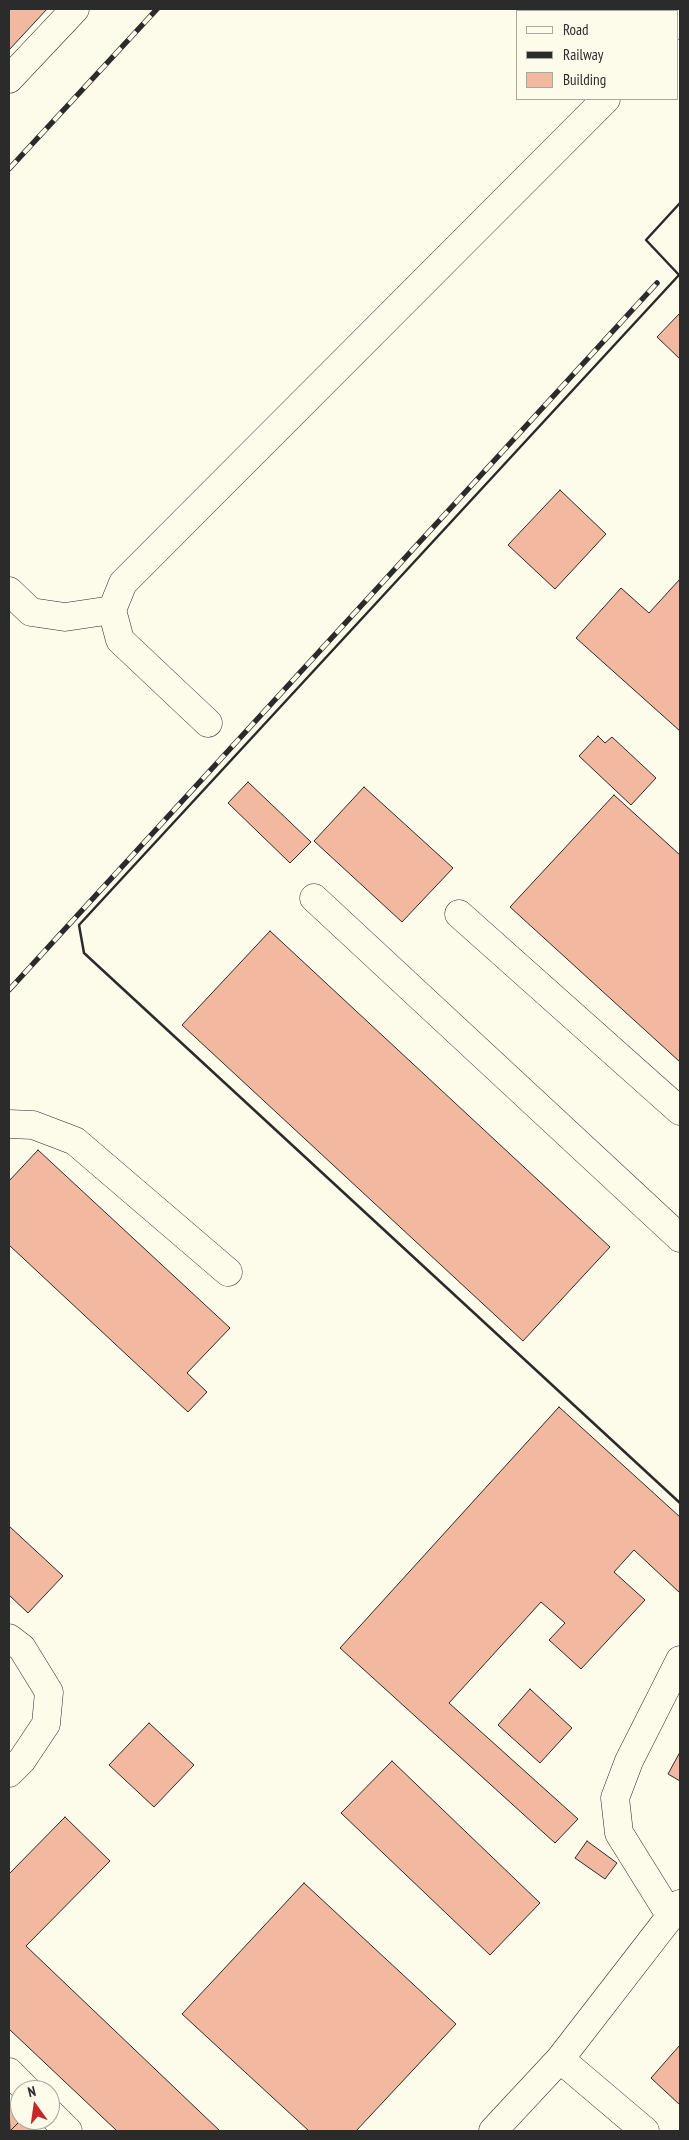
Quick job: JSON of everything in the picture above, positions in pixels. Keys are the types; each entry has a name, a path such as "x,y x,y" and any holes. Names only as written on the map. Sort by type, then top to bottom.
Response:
{"lane":[{"path":"9,79 75,9"},
{"path":"208,723 120,640 112,610 123,583 605,100"},
{"path":"9,591 31,612 65,617 112,610"},
{"path":"314,898 680,1238"},
{"path":"459,914 680,1111"},
{"path":"9,1124 33,1125 75,1141 228,1272"},
{"path":"9,1638 22,1648 49,1692 46,1724 22,1760 9,1773"},
{"path":"493,2131 560,2059 675,1909 620,1833 615,1798 628,1761 680,1660"},
{"path":"560,2059 645,2131"}],"building":[{"path":"9,9 47,9 9,50"},
{"path":"680,313 680,359 657,337"},
{"path":"560,490 606,534 555,589 508,545"},
{"path":"680,579 680,731 576,638 621,588 649,613"},
{"path":"598,736 605,743 612,737 656,778 631,805 579,756"},
{"path":"248,782 311,842 290,863 228,803"},
{"path":"364,787 453,868 402,922 314,841"},
{"path":"614,795 680,855 680,1062 510,907"},
{"path":"270,931 610,1247 523,1341 182,1025"},
{"path":"38,1150 230,1328 187,1373 207,1392 188,1412 9,1245 9,1181"},
{"path":"559,1407 680,1517 680,1593 634,1550 614,1572 645,1600 581,1669 549,1640 565,1623 541,1602 449,1703 578,1819 555,1843 340,1648"},
{"path":"9,1526 63,1576 28,1613 9,1595"},
{"path":"530,1689 572,1728 540,1763 498,1725"},
{"path":"149,1723 194,1765 154,1807 109,1765"},
{"path":"680,1752 680,1781 668,1774"},
{"path":"392,1761 540,1903 490,1955 341,1813"},
{"path":"65,1817 110,1861 26,1946 220,2131 117,2131 9,2029 9,1874"},
{"path":"587,1841 617,1863 605,1879 575,1858"},
{"path":"304,1883 456,2024 356,2131 309,2131 182,2014"},
{"path":"680,2045 680,2105 651,2078"},
{"path":"36,2130 37,2131 10,2131"}],"railway":[{"path":"9,169 157,9"},
{"path":"9,990 657,283"}],"wall":[{"path":"680,203 646,240 680,276"},
{"path":"679,275 79,925 84,953 680,1503"}]}
